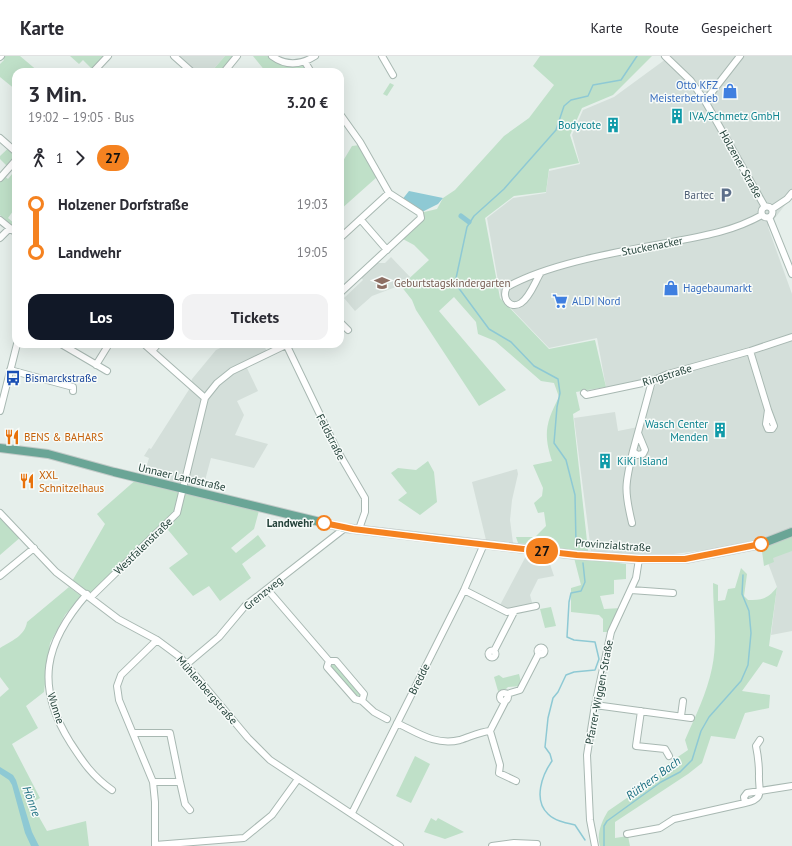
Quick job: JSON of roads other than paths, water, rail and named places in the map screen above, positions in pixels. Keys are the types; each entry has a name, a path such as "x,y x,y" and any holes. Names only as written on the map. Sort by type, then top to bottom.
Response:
{"main road":[{"name":"Unnaer Landstraße","path":"0,448 48,454 345,528 359,529"},
{"name":"Provinzialstraße","path":"359,529 577,555 639,559 685,559 723,553 761,544 792,532"}],"street":[{"path":"97,68 108,56"},
{"path":"174,56 188,68"},
{"path":"227,68 237,56"},
{"path":"272,56 280,62 292,64 305,62 315,56"},
{"path":"382,56 393,75"},
{"name":"Holzener Straße","path":"665,56 691,81 705,101 765,207"},
{"path":"705,101 740,56"},
{"path":"305,62 309,68"},
{"path":"344,120 360,142 389,194 420,213 421,218 344,289"},
{"path":"0,138 12,148"},
{"path":"0,178 12,164"},
{"path":"769,217 772,213 772,209 787,199 792,193"},
{"path":"344,235 389,194"},
{"path":"772,209 765,207 762,211 762,215 769,217 790,262 792,274"},
{"name":"Stuckenacker","path":"540,274 523,302 517,305 510,304 505,299 504,292 506,287 540,274 592,259 735,228 762,215"},
{"path":"0,220 10,228 0,238"},
{"path":"361,220 387,250"},
{"path":"344,326 348,330"},
{"name":"Ringstraße","path":"584,393 586,395 652,381 668,374 750,351 792,337"},
{"path":"0,411 16,348"},
{"path":"68,348 107,371"},
{"path":"96,365 107,348"},
{"path":"149,348 205,398 217,383 232,371 279,348"},
{"name":"Feldstraße","path":"289,348 337,450 365,498 365,512 359,529"},
{"path":"750,351 768,410"},
{"path":"10,370 59,383 73,388 74,391"},
{"path":"632,523 626,496 625,483 652,381"},
{"name":"Westfalenstraße","path":"89,596 177,513 205,398"},
{"path":"633,451 637,455 643,454 645,450 638,433"},
{"name":"Mühlenbergstraße","path":"0,513 56,572 118,619 172,650 187,664 260,751 270,760 400,846"},
{"name":"Grenzweg","path":"187,664 219,637 245,606 345,528"},
{"name":"Bredde","path":"352,813 464,590 484,544"},
{"path":"0,576 34,548"},
{"name":"Pfarrer-Wiggen-Straße","path":"595,846 590,820 587,755 595,705 611,632 636,578 639,559"},
{"path":"267,589 329,661 336,661 364,694 362,701"},
{"path":"464,590 503,611 514,612 536,606"},
{"path":"630,590 673,593"},
{"name":"Wunne","path":"89,596 68,618 53,646 49,670 49,695 61,726 81,760 95,777 112,790"},
{"path":"494,651 514,612"},
{"path":"156,640 121,675 116,686 119,700 153,782 155,802 155,846 244,838 272,815 298,778"},
{"path":"516,781 500,773 500,765 490,731 507,696 520,690 540,653"},
{"path":"329,661 327,667 355,700 362,701 374,712 387,719"},
{"path":"681,716 683,701"},
{"path":"595,705 691,718"},
{"path":"640,711 636,746 666,746 669,756"},
{"path":"397,723 434,741 443,742 460,740 480,732 490,731"},
{"path":"133,733 170,733 185,804 190,810"},
{"path":"627,834 660,828 674,819 753,802 761,791 759,774 760,768 756,746 760,740"},
{"path":"153,782 180,782"},
{"path":"745,803 744,797 747,794 792,786"},
{"path":"492,846 514,843 537,844"}],"water":[{"path":"409,191 443,198 438,204 420,213 401,201"},
{"path":"0,767 13,775 16,780 32,832 39,846 31,846 25,833 12,785 9,780 0,774"}],"waterway":[{"path":"576,543 575,495 566,460 554,443 557,407 560,393 558,379 534,366 511,342 489,329 455,283 467,227 474,216 504,189 556,130 564,106 571,100 588,96 593,85 621,80 637,56"},
{"path":"461,216 469,222"},
{"path":"583,563 585,582 581,591 571,593 567,637 574,640 595,642 599,659 595,670 574,672 566,675 558,692 553,698 548,718 545,747 550,754 552,761 542,780 540,795 543,808 548,814 557,820 575,825 585,840"},
{"name":"Rüthers Bach","path":"604,846 604,826 607,821 661,782 680,772 692,760 701,731 709,717 741,681 748,665 751,633 749,611 742,594 743,575"}],"place":[{"name":"Otto KFZ Meisterbetrieb","path":"730,91"},
{"name":"IVA/Schmetz GmbH","path":"677,116"},
{"name":"Bodycote","path":"613,125"},
{"name":"Bartec","path":"726,195"},
{"name":"Geburtstagskindergarten","path":"382,283"},
{"name":"Hagebaumarkt","path":"671,288"},
{"name":"ALDI Nord","path":"560,301"},
{"name":"Bismarckstraße","path":"13,378"},
{"name":"Wasch Center Menden","path":"720,430"},
{"name":"BENS & BAHARS","path":"12,437"},
{"name":"KiKi Island","path":"605,461"},
{"name":"XXL Schnitzelhaus","path":"27,481"},
{"name":"Landwehr","path":"324,523"}],"water label":[{"name":"Hönne","path":"32,801"}]}
